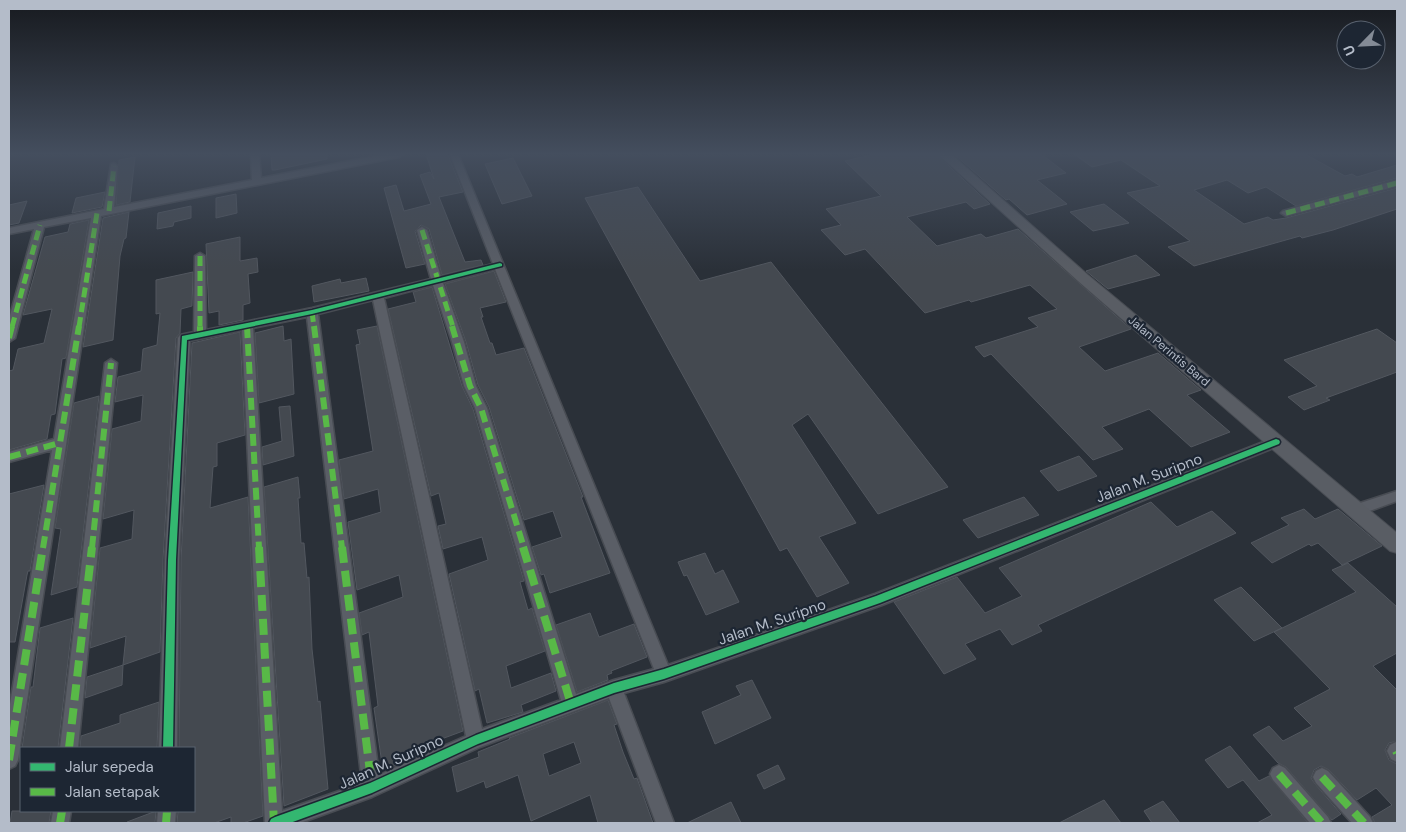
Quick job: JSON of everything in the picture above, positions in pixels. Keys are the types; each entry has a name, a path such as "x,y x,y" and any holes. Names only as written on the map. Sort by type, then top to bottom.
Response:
{"street":[{"path":"9,760 59,443 108,193"},
{"path":"9,232 201,193"},
{"path":"470,193 664,674"},
{"name":"Jalan Perintis Bard","path":"988,193 1083,278 1397,545"},
{"path":"1286,213 1361,193"},
{"path":"9,338 40,225"},
{"path":"422,230 470,386 481,408 571,704"},
{"path":"200,256 200,335"},
{"path":"168,747 172,560 184,338 312,312 500,265"},
{"path":"378,296 476,740"},
{"path":"312,312 372,788"},
{"path":"247,325 275,823"},
{"path":"69,747 111,363"},
{"name":"Jalan M. Suripno","path":"275,823 372,788 476,740 614,688 664,674 877,600 1276,442"},
{"path":"9,457 59,443"},
{"path":"1356,510 1397,496"},
{"path":"614,688 665,823"},
{"path":"1279,774 1322,823"},
{"path":"1322,777 1364,823"}],"building":[{"path":"105,193 102,207 72,213 76,198"},
{"path":"117,193 131,193 130,202 116,205"},
{"path":"385,193 398,193 404,211 431,204 427,193 459,193 439,197 465,262 481,260 483,265 442,275 429,229 421,225 415,231 425,264 406,268"},
{"path":"497,193 530,193 532,196 502,204"},
{"path":"610,193 642,193 700,281 771,262 948,487 878,514 808,414 792,425 856,523 819,537 849,583 817,597 787,548 780,551 585,198"},
{"path":"878,193 978,193 990,204 974,209 966,202 907,217 937,246 981,234 986,238 1018,229 1131,329 1079,347 1105,371 1158,353 1201,390 1187,395 1230,432 1191,447 1149,409 1102,427 1123,449 1093,460 991,354 984,357 975,347 1038,327 1028,318 1057,309 1030,285 925,313 865,249 845,255 821,230 841,225 826,209 881,196"},
{"path":"998,193 1053,193 1067,204 1027,215 1009,199 1006,200"},
{"path":"1127,193 1198,193 1244,224 1268,217 1273,220 1286,218 1379,193 1397,193 1397,209 1333,230 1302,238 1300,236 1194,266 1168,247 1190,241"},
{"path":"1275,193 1344,193 1296,206"},
{"path":"236,194 237,213 216,218 216,198"},
{"path":"27,201 19,223 9,225 9,205"},
{"path":"1104,204 1129,223 1093,231 1070,212"},
{"path":"191,206 191,218 174,222 173,226 157,229 158,213"},
{"path":"129,212 126,238 124,239 120,256 113,340 83,347 103,218"},
{"path":"89,220 66,358 62,359 55,414 51,415 47,439 9,450 9,371 13,370 18,349 44,343 52,309 23,315 45,237 68,232 70,224"},
{"path":"240,237 240,261 257,258 258,272 248,274 250,303 243,305 243,320 219,325 219,311 209,313 206,244"},
{"path":"1136,255 1160,275 1108,289 1086,271"},
{"path":"494,271 506,302 480,308 483,317 481,317 490,343 492,343 496,355 524,348 583,497 581,497 610,573 550,593 544,574 541,575 532,547 562,537 553,511 524,520 489,407 478,385 466,342 445,284"},
{"path":"193,272 192,306 181,309 180,333 176,338 163,560 160,652 123,665 126,636 90,648 100,548 132,539 134,510 103,519 112,429 141,421 143,395 115,402 118,377 141,371 143,349 157,345 160,313 156,314 156,280"},
{"path":"366,278 369,291 314,302 312,286 340,279 341,283"},
{"path":"432,287 462,386 473,409 524,581 520,582 528,610 532,608 545,651 506,666 511,688 551,673 556,691 521,705 523,712 487,723 479,689 475,691 449,574 488,560 482,537 443,549 438,526 446,524 439,493 431,496 388,309 416,302 413,292"},
{"path":"283,326 284,341 291,339 294,394 259,403 255,333"},
{"path":"377,326 463,731 420,747 421,754 383,771 374,708 378,706 369,632 362,635 359,613 403,597 399,575 357,590 348,522 381,512 378,489 344,499 339,460 373,451 356,345 360,344 357,330"},
{"path":"1377,329 1397,343 1397,372 1326,398 1330,400 1304,410 1288,397 1317,386 1284,360"},
{"path":"240,332 245,435 217,443 217,466 213,467 210,508 248,497 263,816 243,823 231,823 231,817 214,823 177,823 178,812 195,812 195,747 179,747 181,560 192,343"},
{"path":"99,396 77,587 51,595 61,529 55,528 74,403"},
{"path":"290,406 294,456 263,465 262,447 282,441 279,407"},
{"path":"1079,456 1097,476 1058,491 1040,471"},
{"path":"298,477 301,543 304,543 307,578 309,577 312,649 318,702 320,701 328,789 284,806 264,487"},
{"path":"44,485 30,571 28,571 27,575 15,642 9,642 9,494"},
{"path":"1024,497 1039,515 978,538 963,520"},
{"path":"1151,502 1177,527 1212,511 1236,533 1038,625 1042,631 1012,645 1000,629 965,644 976,659 944,674 894,602 957,577 985,613 1022,596 999,568"},
{"path":"1304,509 1315,519 1338,509 1382,546 1342,565 1318,543 1311,546 1309,544 1272,563 1251,543 1289,525 1281,518"},
{"path":"705,553 715,574 723,570 739,602 706,615 687,575 684,576 678,562"},
{"path":"1348,563 1397,607 1397,653 1373,666 1397,690 1397,741 1389,743 1385,750 1389,760 1397,764 1397,823 1375,823 1372,817 1392,805 1376,788 1357,800 1329,770 1321,766 1314,770 1311,778 1341,814 1332,820 1286,767 1278,763 1253,735 1269,726 1283,741 1312,726 1294,708 1330,689 1274,632 1356,592 1332,570"},
{"path":"1241,587 1282,628 1254,641 1214,600"},
{"path":"590,613 599,637 634,624 647,657 611,671 612,673 607,675 608,680 577,692 556,625"},
{"path":"73,618 58,747 22,747 31,687 33,687 40,628"},
{"path":"123,665 122,685 85,698 87,677"},
{"path":"752,680 771,718 715,744 702,712 741,695 736,686"},
{"path":"608,700 617,724 614,725 623,752 634,779 637,778 653,823 598,823 590,795 531,821 518,775 486,788 484,781 457,792 452,767 479,757 478,752","holes":["574,742 581,763 549,776 543,754"]},
{"path":"159,702 157,747 80,747 81,736 120,723 120,715"},
{"path":"1230,746 1259,781 1269,776 1308,823 1257,823 1272,815 1243,780 1228,788 1205,760"},
{"path":"778,765 785,779 764,789 757,775"},
{"path":"1104,800 1121,823 1059,823"},
{"path":"1163,801 1180,823 1152,823 1144,811"},
{"path":"731,802 741,823 687,823"},
{"path":"12,811 51,812 49,823 10,823"},
{"path":"153,812 156,812 155,823 127,822"}],"marked path":[{"path":"109,211 111,193"},
{"path":"1286,213 1361,193"},
{"path":"9,760 97,213"},
{"path":"9,338 40,225"},
{"path":"422,230 470,386 481,408 571,704"},
{"path":"197,336 200,335 200,256"},
{"path":"312,312 372,788"},
{"path":"247,325 274,823"},
{"path":"69,747 111,363"},
{"path":"9,457 59,443"},
{"path":"1279,774 1322,823"},
{"path":"1322,777 1364,823"},
{"path":"60,823 62,812"},
{"path":"166,823 167,812"}],"cycle path":[{"path":"168,747 172,560 184,338 312,312 500,265"},
{"path":"275,823 372,788 476,740 614,688 664,674 877,600 1276,442"}]}
